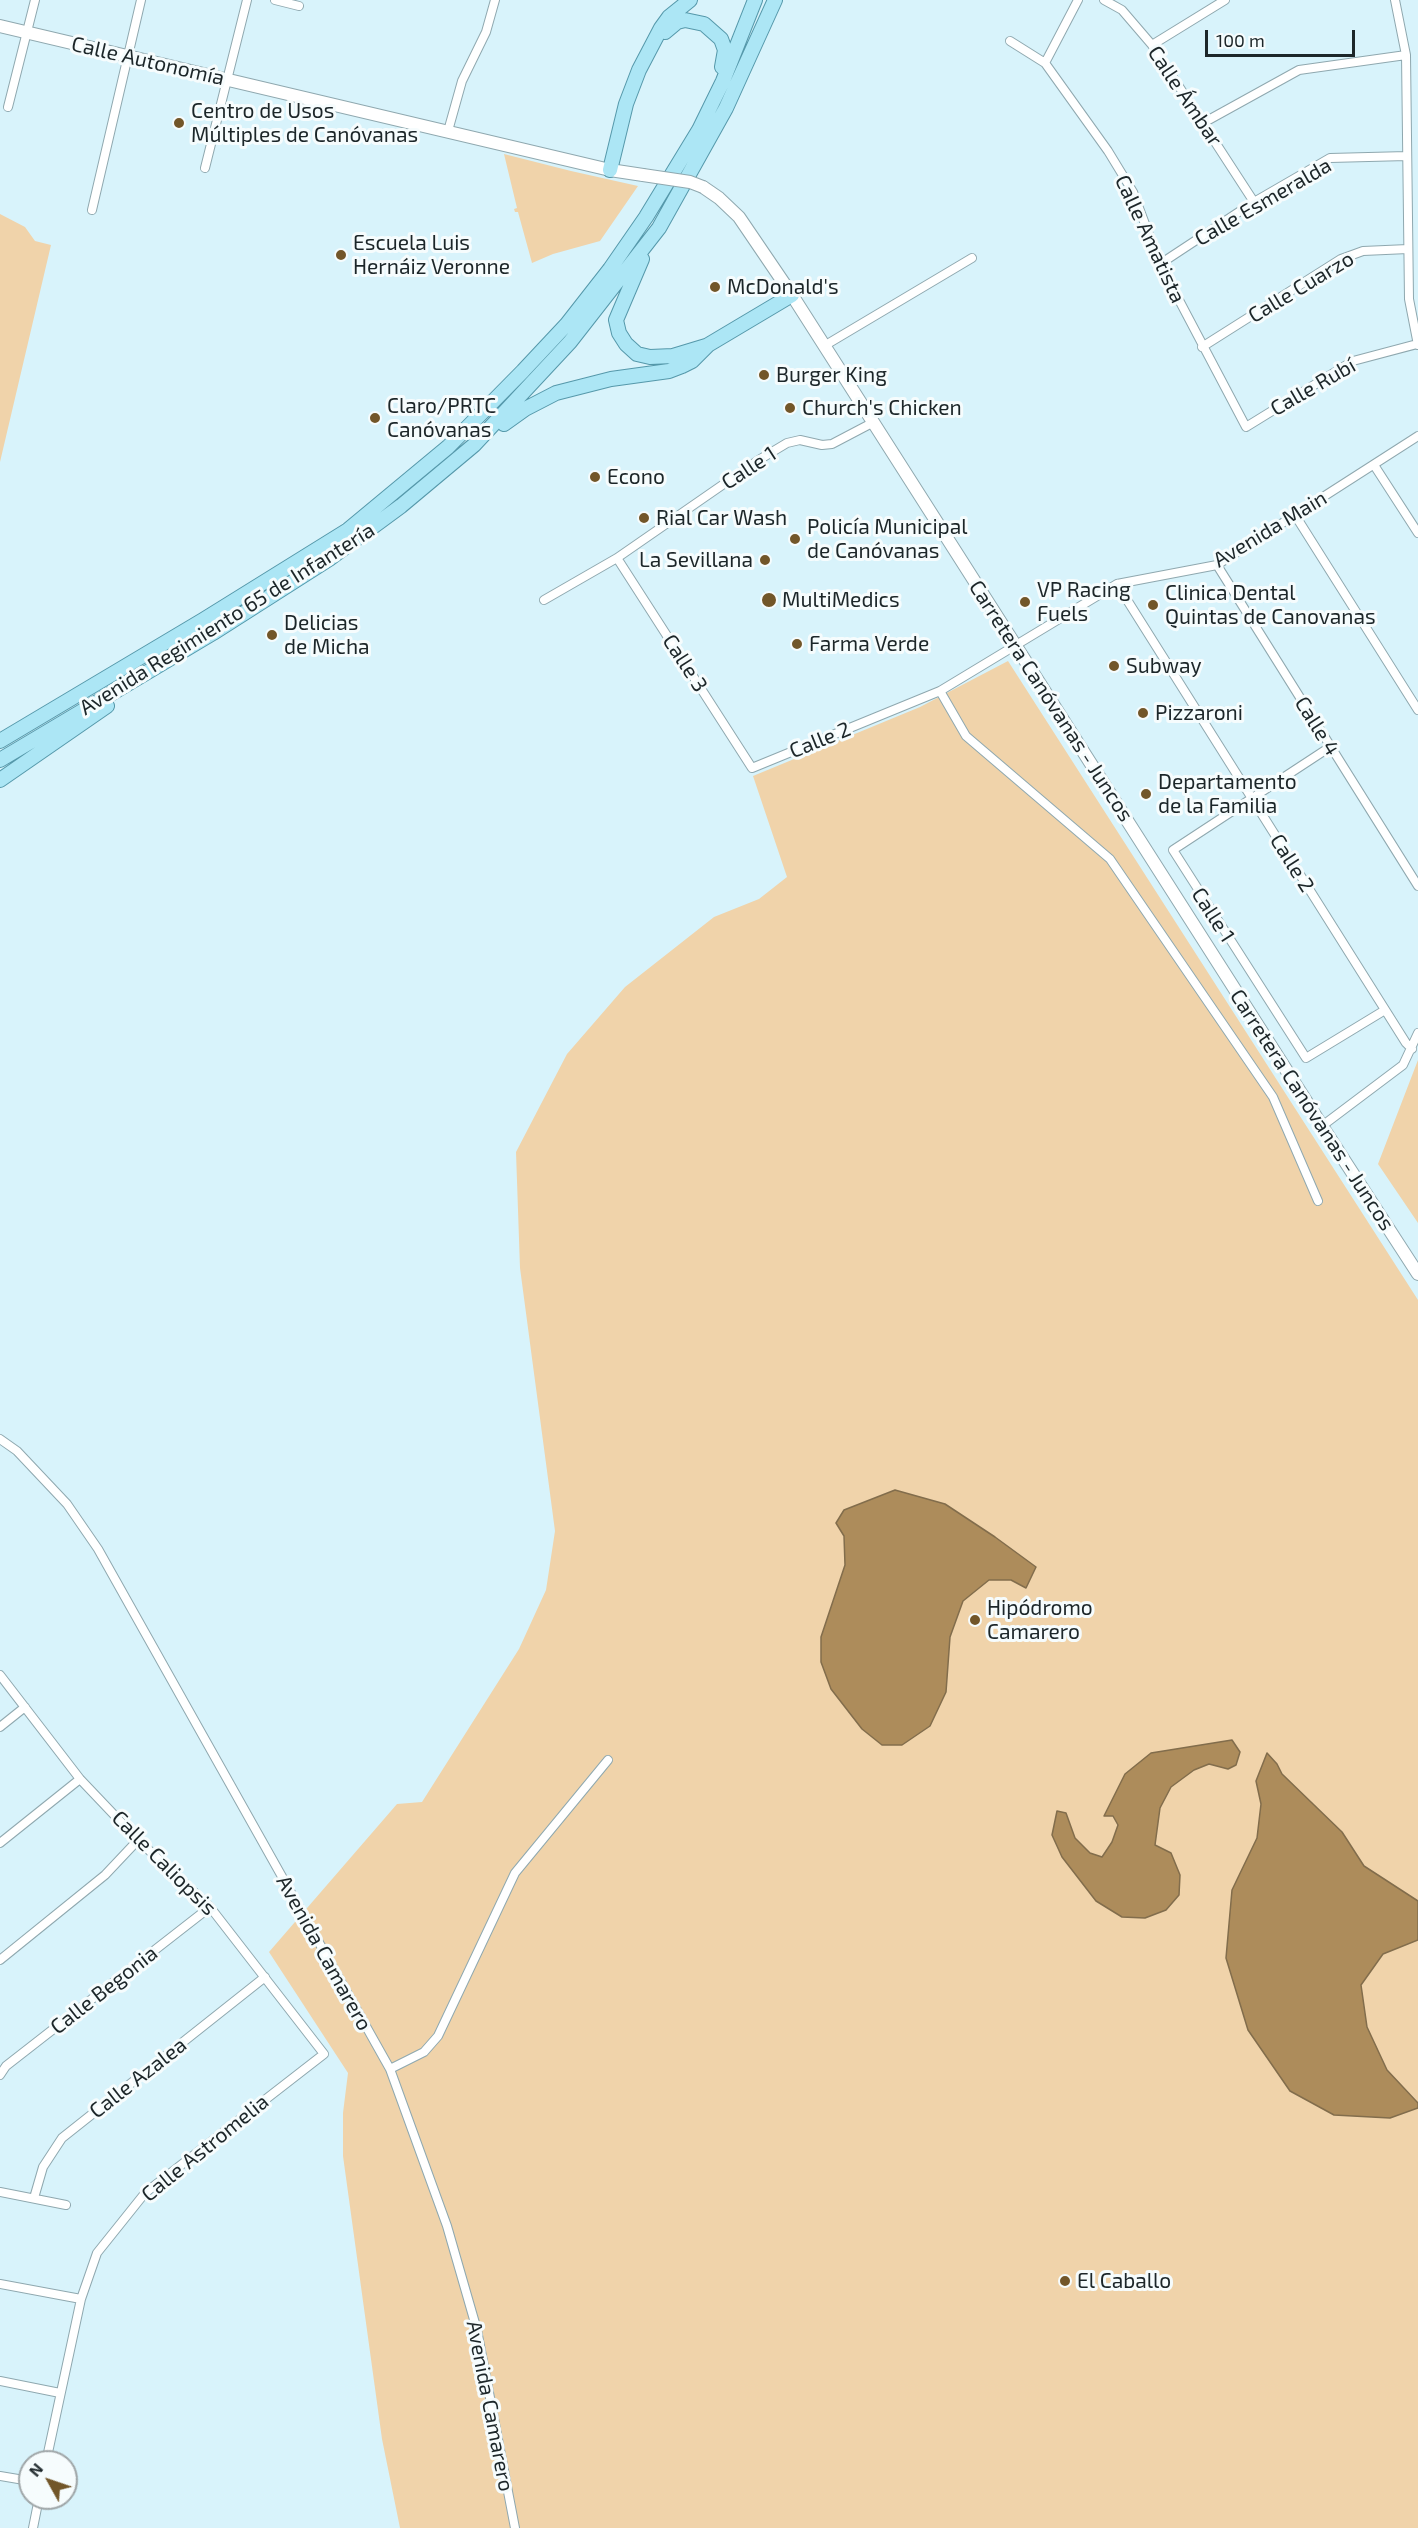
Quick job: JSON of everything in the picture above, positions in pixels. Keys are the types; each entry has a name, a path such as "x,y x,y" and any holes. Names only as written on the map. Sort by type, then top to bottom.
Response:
{"main road":[{"path":"610,170 626,104 651,46 669,17 690,0"},
{"name":"Avenida Regimiento 65 de Infantería","path":"0,741 348,530 447,447 567,324 610,269 680,164 723,81 755,0"},
{"name":"Avenida Regimiento 65 de Infantería","path":"0,760 151,670 337,553 401,506 474,445 570,342 646,246 726,108 775,0"},
{"path":"651,46 677,22 685,20 704,24 721,39 725,50 722,63 723,81"},
{"name":"Calle Autonomía","path":"0,26 610,170"},
{"name":"Carretera Canóvanas - Juncos","path":"610,170 703,187 739,217 792,295 1418,1274"},
{"path":"646,246 616,320 619,333 637,354 650,357 673,356 708,345 792,295"},
{"path":"474,445 488,438 508,420 525,409 556,393 611,379 669,371 692,361 708,345"},
{"path":"0,780 106,706 151,670"}],"street":[{"path":"8,107 35,0"},
{"path":"92,210 141,0"},
{"path":"205,168 247,0"},
{"path":"275,0 299,6"},
{"path":"448,131 462,81 486,32 495,0"},
{"path":"1045,63 1078,0"},
{"name":"Calle Ámbar","path":"1104,0 1122,10 1152,45 1254,202"},
{"path":"1152,45 1225,0"},
{"path":"1395,0 1406,55 1409,299 1418,345"},
{"name":"Calle Amatista","path":"1010,41 1045,63 1108,151 1133,192 1160,264 1246,427"},
{"path":"1203,123 1299,70 1406,55"},
{"name":"Calle Esmeralda","path":"1160,264 1254,202 1330,159 1407,156"},
{"name":"Calle Cuarzo","path":"1202,347 1341,259 1363,251 1408,249"},
{"path":"824,346 972,258"},
{"name":"Calle Rubí","path":"1246,427 1353,361 1418,345"},
{"name":"Calle 1","path":"544,600 617,558 757,460 787,444 800,440 822,445 832,444 872,423"},
{"name":"Avenida Main","path":"1016,645 1117,584 1217,565 1418,436"},
{"path":"1374,465 1418,533"},
{"path":"1295,515 1418,710"},
{"name":"Calle 3","path":"617,558 752,768"},
{"name":"Calle 4","path":"1217,565 1418,886"},
{"name":"Calle 2","path":"1117,584 1385,1010 1412,1049"},
{"name":"Calle 2","path":"752,768 940,691 1016,645"},
{"path":"940,691 966,736 1110,859 1273,1097 1297,1147 1318,1201"},
{"name":"Calle 1","path":"1330,747 1173,850 1306,1058 1385,1010"},
{"path":"1322,1126 1397,1070 1408,1059 1418,1033"},
{"name":"Avenida Camarero","path":"0,1439 17,1451 67,1504 98,1549 390,2069 447,2226 477,2330 515,2528"},
{"name":"Calle Caliopsis","path":"0,1675 80,1779 138,1840 210,1907 324,2054"},
{"path":"0,1726 25,1707"},
{"path":"390,2069 424,2052 438,2036 515,1873 608,1760"},
{"path":"0,1843 80,1779"},
{"path":"0,1960 105,1875 138,1840"},
{"name":"Calle Begonia","path":"0,2075 6,2066 210,1907"},
{"name":"Calle Azalea","path":"34,2198 44,2167 62,2138 265,1977"},
{"name":"Calle Astromelia","path":"48,2450 81,2299 97,2253 145,2193 324,2054"},
{"path":"0,2192 66,2205"},
{"path":"0,2284 81,2299"},
{"path":"0,2381 60,2393"},
{"path":"0,2476 18,2479"},
{"path":"33,2528 37,2510"}],"shaded area":[{"path":"504,154 638,186 600,241 553,254 532,263 518,212 514,209 517,208"},
{"path":"0,214 25,227 35,241 51,245 0,462"},
{"name":"Hipódromo Camarero","path":"1008,661 1418,1300 1418,2528 400,2528 382,2439 343,2156 343,2113 348,2073 269,1952 397,1804 422,1802 519,1649 546,1590 555,1531 520,1268 516,1152 567,1054 625,987 714,917 759,899 787,877 753,776 920,707"},
{"path":"1418,1060 1418,1223 1378,1164"},
{"path":"895,1490 945,1504 1036,1567 1026,1588 1011,1580 989,1580 963,1601 950,1637 946,1692 930,1726 902,1745 882,1745 862,1729 831,1689 821,1662 821,1637 845,1565 844,1536 836,1523 844,1510"},
{"path":"1232,1740 1240,1752 1236,1765 1228,1769 1209,1764 1194,1770 1171,1787 1160,1808 1155,1845 1171,1853 1180,1875 1179,1895 1166,1910 1145,1918 1122,1917 1096,1901 1062,1857 1052,1835 1057,1811 1066,1813 1075,1838 1090,1853 1102,1857 1112,1842 1118,1825 1113,1816 1104,1816 1125,1774 1151,1753"},
{"path":"1267,1753 1282,1774 1342,1832 1364,1866 1418,1901 1418,1940 1383,1954 1361,1985 1367,2027 1387,2070 1418,2103 1418,2108 1390,2118 1334,2115 1290,2091 1248,2030 1226,1958 1232,1890 1257,1838 1261,1804 1256,1781"}],"place":[{"name":"Centro de Usos Múltiples de Canóvanas","path":"179,123"},
{"name":"Escuela Luis Hernáiz Veronne","path":"341,255"},
{"name":"McDonald's","path":"715,287"},
{"name":"Burger King","path":"764,375"},
{"name":"Church's Chicken","path":"790,408"},
{"name":"Claro/PRTC Canóvanas","path":"375,418"},
{"name":"Econo","path":"595,477"},
{"name":"Rial Car Wash","path":"644,518"},
{"name":"Policía Municipal de Canóvanas","path":"795,539"},
{"name":"La Sevillana","path":"765,560"},
{"name":"MultiMedics","path":"769,600"},
{"name":"VP Racing Fuels","path":"1025,602"},
{"name":"Clinica Dental Quintas de Canovanas","path":"1153,605"},
{"name":"Delicias de Micha","path":"272,635"},
{"name":"Farma Verde","path":"797,644"},
{"name":"Subway","path":"1114,666"},
{"name":"Pizzaroni","path":"1143,713"},
{"name":"Departamento de la Familia","path":"1146,794"},
{"name":"Hipódromo Camarero","path":"975,1620"},
{"name":"El Caballo","path":"1065,2281"}]}
